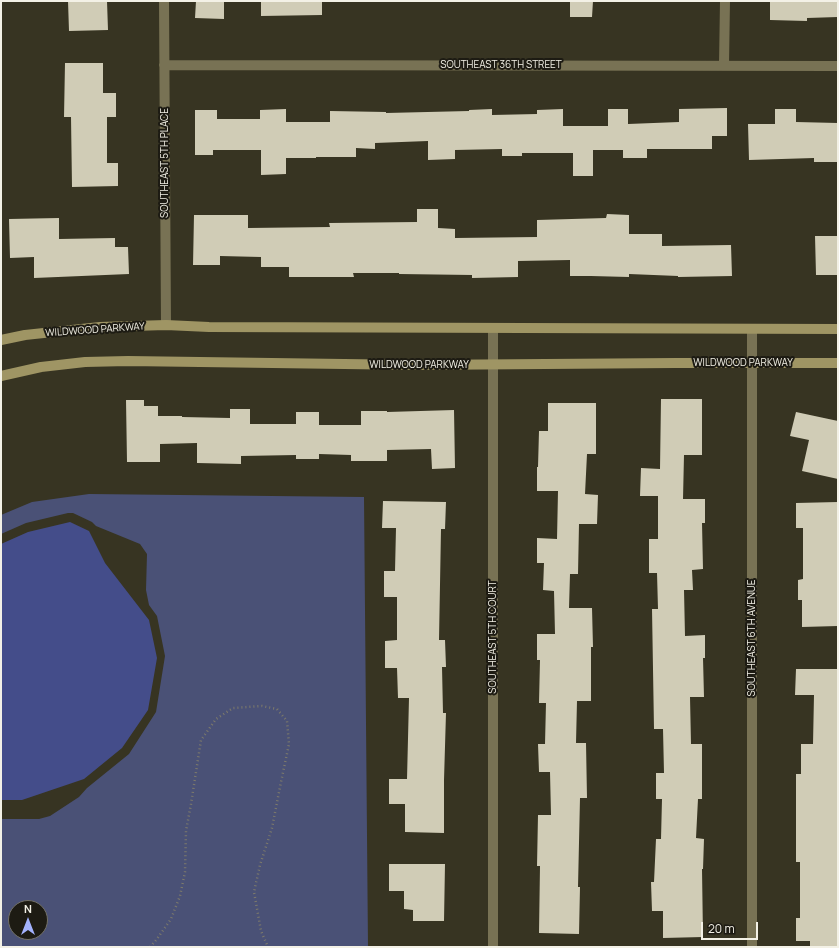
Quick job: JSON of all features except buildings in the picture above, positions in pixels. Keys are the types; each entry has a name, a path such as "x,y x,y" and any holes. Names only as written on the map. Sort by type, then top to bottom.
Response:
{"street":[{"name":"SOUTHEAST 5TH PLACE","path":"164,1 166,325"},
{"path":"724,66 725,1"},
{"name":"SOUTHEAST 36TH STREET","path":"164,66 838,66"},
{"name":"WILDWOOD PARKWAY","path":"1,340 25,335 100,327 166,325 209,327 838,329"},
{"name":"SOUTHEAST 5TH COURT","path":"493,328 493,947"},
{"name":"SOUTHEAST 6TH AVENUE","path":"752,329 752,947"},
{"name":"WILDWOOD PARKWAY","path":"1,376 49,366 85,362 128,361 416,365 838,363"}],"path":[{"path":"150,947 171,919 180,896 185,872 186,830 201,740 216,718 233,708 262,706 277,709 287,721 289,744 272,828 260,865 254,892 261,931 268,947"}],"shaded area":[{"path":"89,494 364,497 368,947 1,947 1,819 39,819 50,816 79,797 87,788 129,754 156,712 165,656 157,616 149,605 146,590 147,554 140,544 96,526 92,522 73,513 26,523 1,534 1,515 32,502"},
{"path":"70,522 89,531 105,563 149,620 157,658 148,710 122,748 84,779 22,800 1,800 1,544 28,532"}]}
